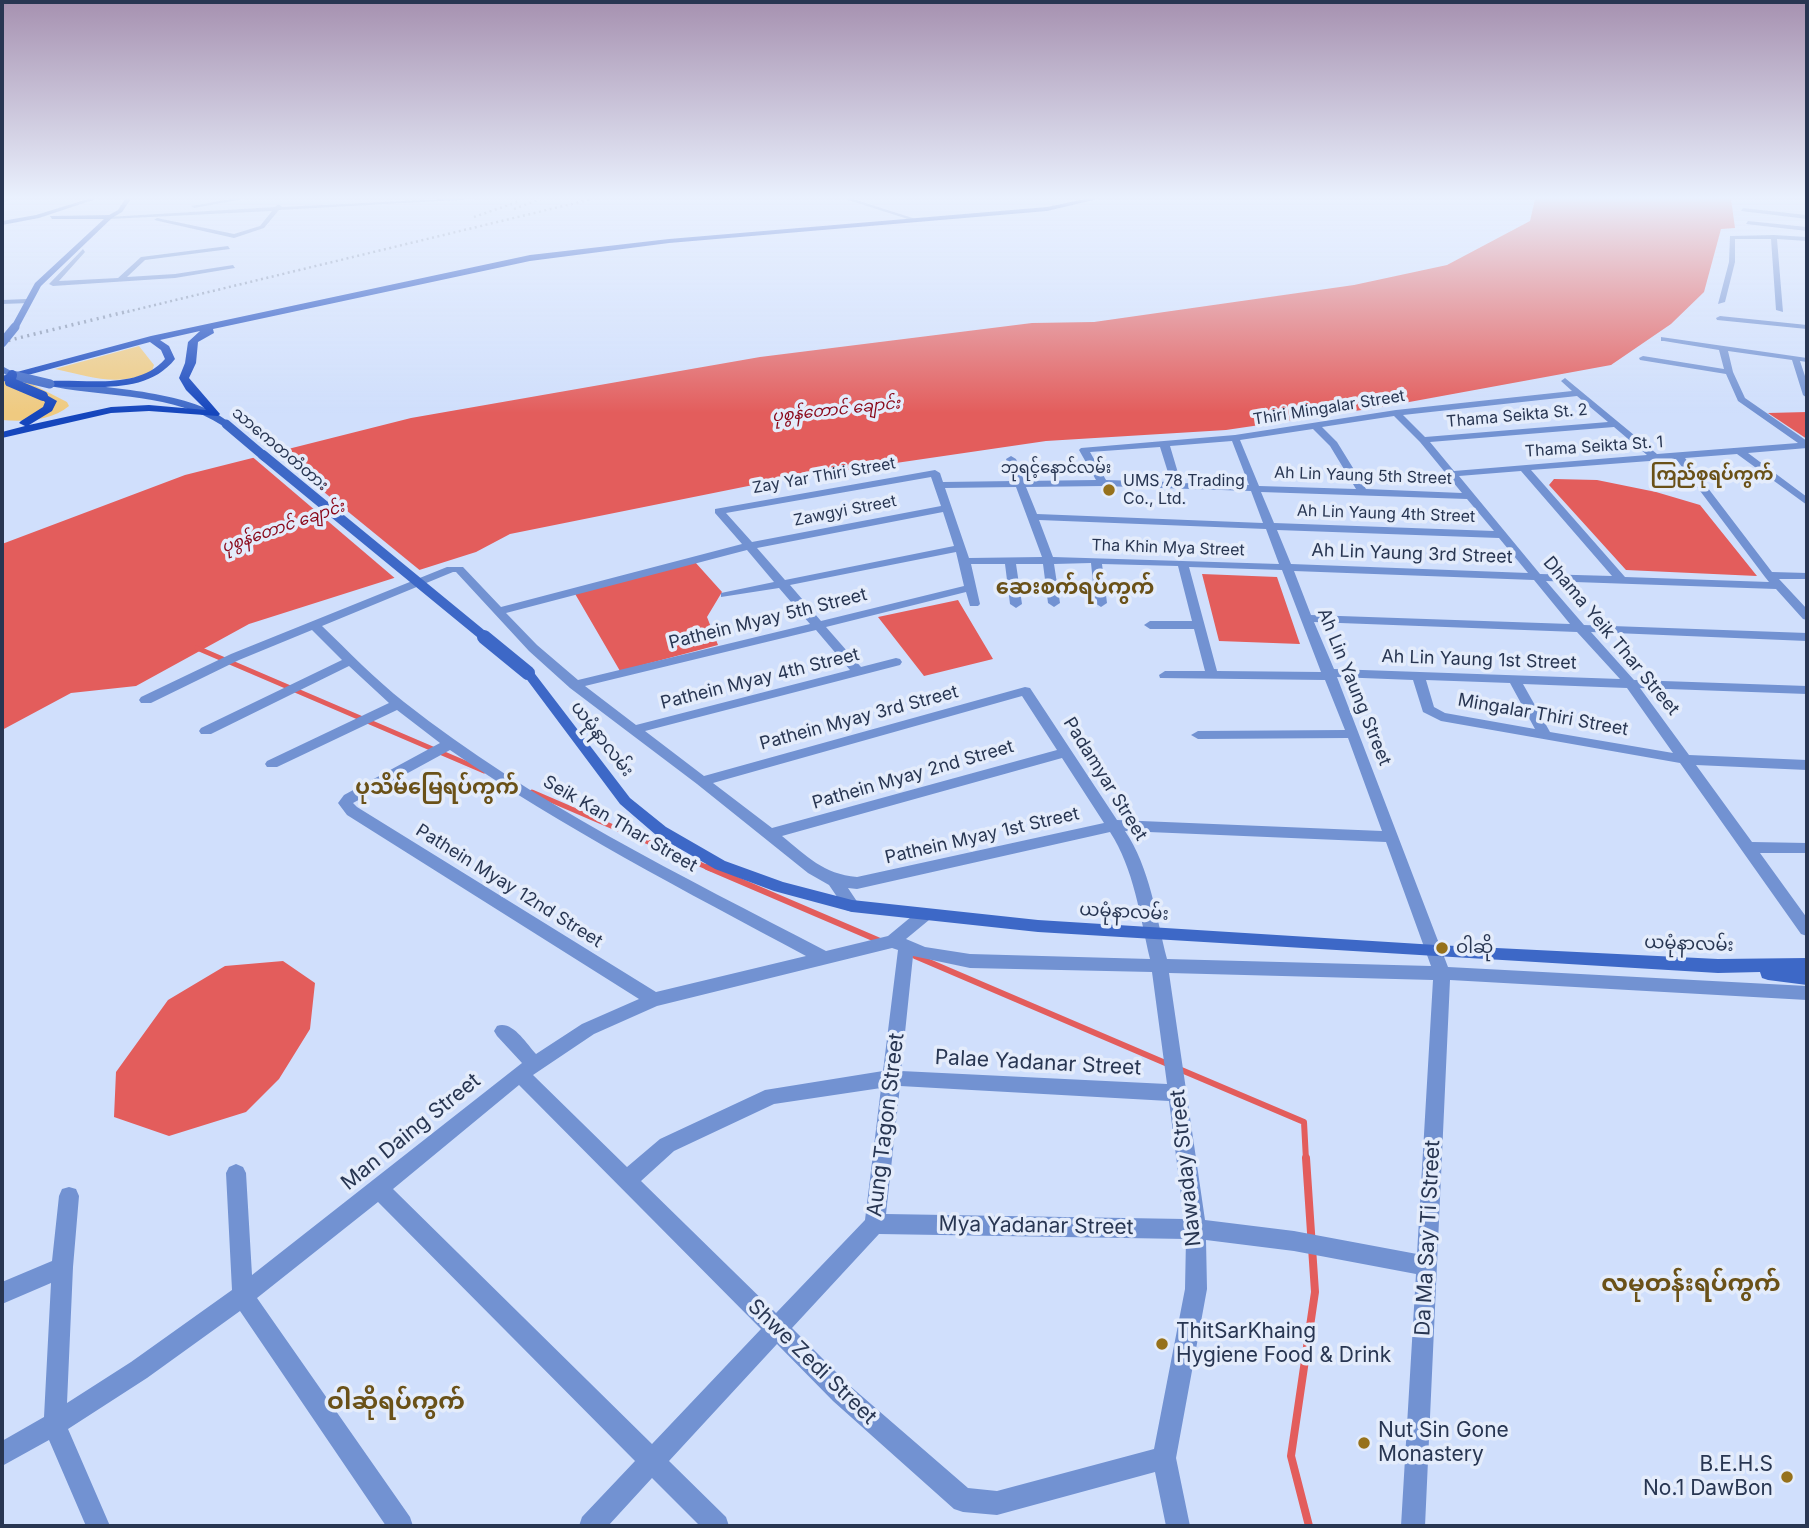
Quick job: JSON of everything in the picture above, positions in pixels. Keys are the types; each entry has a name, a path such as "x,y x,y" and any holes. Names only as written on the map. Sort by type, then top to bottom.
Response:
{"main road":[{"path":"2,343 15,327 38,285 54,270"},
{"path":"2,429 42,416 51,405 51,401 43,396 10,382 5,374 151,339 480,270"},
{"path":"214,414 205,401 187,387 184,378 191,361 191,346 199,335 241,321"},
{"path":"170,335 191,346"},
{"path":"50,384 123,382 153,375 161,371 170,359 164,348 151,339"},
{"name":"သာကေတတံတား","path":"5,374 50,384 168,400 214,414 528,673"},
{"path":"2,435 111,410 141,408 214,414"},
{"name":"ယမုံနာလမ်း","path":"528,673 625,801 661,831 720,865 780,887 852,906 923,916 1436,951 1718,966 1807,965"},
{"path":"1718,966 1807,978"}],"street":[{"path":"65,270 53,284 175,276 212,270"},
{"path":"121,279 130,270"},
{"path":"1721,302 1730,270"},
{"path":"1777,270 1780,310"},
{"path":"2,302 27,301"},
{"path":"1720,318 1807,327"},
{"path":"1664,339 1807,360"},
{"path":"1723,348 1741,399 1807,445"},
{"path":"1643,358 1730,372"},
{"path":"1795,358 1807,395"},
{"path":"1564,381 1656,458"},
{"name":"Thiri Mingalar Street","path":"1103,483 1084,450 1235,438 1396,413 1579,393"},
{"name":"Dhama Yeik Thar Street","path":"1396,413 1423,440 1579,627 1630,683 1688,760 1807,930"},
{"name":"Thama Seikta St. 2","path":"1423,440 1614,424"},
{"path":"1316,426 1334,444 1362,491"},
{"name":"Ah Lin Yaung Street","path":"1235,438 1436,951"},
{"path":"1164,443 1177,485"},
{"name":"Thama Seikta St. 1","path":"1451,474 1807,445"},
{"path":"1740,451 1807,502"},
{"path":"1678,456 1769,575 1807,616"},
{"path":"1011,459 1048,559 1054,603"},
{"path":"1523,468 1621,579"},
{"name":"Zay Yar Thiri Street","path":"749,546 719,511 935,472 941,485"},
{"name":"ဘုရင့်နောင်လမ်း","path":"941,485 1103,483 1255,487"},
{"path":"941,485 965,561 974,604"},
{"name":"Ah Lin Yaung 5th Street","path":"1255,487 1469,496"},
{"name":"Zawgyi Street","path":"499,611 749,546 948,508"},
{"name":"Ah Lin Yaung 4th Street","path":"1033,517 1502,534"},
{"path":"749,546 859,672"},
{"path":"725,595 961,548"},
{"path":"1010,559 1016,604"},
{"name":"Tha Khin Mya Street","path":"965,561 1048,559 1286,567"},
{"path":"1096,560 1101,603"},
{"path":"1183,565 1212,675"},
{"name":"Ah Lin Yaung 3rd Street","path":"1286,567 1778,586"},
{"path":"146,700 235,657 455,568 459,569 533,648 575,685 813,869 835,881 852,906"},
{"path":"1769,575 1807,576"},
{"name":"Pathein Myay 5th Street","path":"575,685 970,587"},
{"path":"1306,618 1807,637"},
{"name":"Seik Kan Thar Street","path":"314,625 349,661 398,704 450,744 577,826 823,957"},
{"path":"1150,625 1199,625"},
{"path":"206,731 349,661"},
{"name":"Pathein Myay 4th Street","path":"632,730 896,662"},
{"name":"Ah Lin Yaung 1st Street","path":"1165,675 1418,676 1807,690"},
{"name":"Mingalar Thiri Street","path":"1418,676 1428,709 1441,717 1688,760 1807,765"},
{"path":"1514,679 1545,733"},
{"name":"Padamyar Street","path":"1026,691 1116,825 1137,872 1152,933"},
{"name":"Pathein Myay 3rd Street","path":"702,781 1026,691"},
{"path":"272,764 398,704"},
{"path":"1198,735 1353,734"},
{"name":"Pathein Myay 12nd Street","path":"450,744 349,798 345,803 363,817 654,1000"},
{"name":"Pathein Myay 2nd Street","path":"770,834 1066,752"},
{"name":"Pathein Myay 1st Street","path":"835,881 857,883 1116,825 1391,837"},
{"path":"1747,847 1807,848"},
{"path":"923,916 900,945 945,958 970,961 1442,972 1807,993"},
{"name":"Nawaday Street","path":"1152,933 1160,966 1196,1229 1196,1289 1164,1458 1178,1526"},
{"name":"Man Daing Street","path":"2,1454 55,1425 243,1297 527,1069 589,1029 654,1000 823,957 900,945"},
{"name":"Aung Tagon Street","path":"591,1526 875,1224 892,1078 900,945"},
{"name":"Da Ma Say Ti Street","path":"1413,1526 1442,972 1436,951"},
{"name":"Shwe Zedi Street","path":"503,1031 527,1069 626,1181 841,1393 963,1500 998,1503 1164,1458"},
{"name":"Palae Yadanar Street","path":"626,1181 667,1145 772,1096 892,1078 1178,1093"},
{"path":"236,1172 243,1297 401,1526"},
{"path":"378,1188 717,1526"},
{"path":"69,1196 62,1267 55,1425 98,1526"},
{"name":"Mya Yadanar Street","path":"875,1224 1196,1229 1294,1241 1427,1266"},
{"path":"2,1293 62,1267"}],"shaded area":[{"path":"139,346 154,365 152,371 140,376 116,380 55,369"},
{"path":"18,377 67,402 69,406 45,418 2,420 2,382"}],"water":[{"name":"ပုစွန်တောင် ချောင်း","path":"1422,270 1710,270 1704,292 1671,324 1611,365 1382,407 1226,430 1046,441 773,481 510,534 476,552 249,624 136,686 71,693 2,730 2,544 185,475 411,418 760,357 1032,323 1094,322 1354,285"},
{"path":"1807,412 1807,439 1768,413"},
{"path":"1554,479 1597,480 1656,492 1700,505 1757,576 1626,570 1549,485"},
{"path":"695,562 722,592 707,617 718,645 620,671 574,592"},
{"path":"1202,574 1277,577 1300,644 1219,641"},
{"path":"958,600 993,659 924,676 878,617"},
{"path":"283,961 315,983 310,1029 279,1079 246,1112 169,1136 114,1117 116,1072 168,1000 225,966"}],"pier":[{"path":"270,448 422,572 397,580 249,454"}],"waterway":[{"path":"197,648 484,771"},
{"path":"532,792 711,869"},
{"path":"707,867 880,941"},
{"path":"915,956 1170,1065"},
{"path":"1179,1069 1304,1122 1306,1160"},
{"path":"1306,1158 1315,1292 1291,1456 1309,1526"}],"railway":[{"path":"122,313 298,270"},
{"path":"2,342 129,311"}],"place":[{"name":"UMS 78 Trading Co., Ltd.","path":"1109,490"},
{"name":"ဝါဆို","path":"1442,948"},
{"name":"ThitSarKhaing Hygiene Food & Drink","path":"1162,1344"},
{"name":"Nut Sin Gone Monastery","path":"1364,1443"},
{"name":"B.E.H.S No.1 DawBon","path":"1787,1477"}],"district":[{"name":"ကြည်စုရပ်ကွက်","path":"1712,475"},
{"name":"ဆေးစက်ရပ်ကွက်","path":"1075,588"},
{"name":"ပုသိမ်မြေရပ်ကွက်","path":"437,788"},
{"name":"လမုတန်းရပ်ကွက်","path":"1691,1284"},
{"name":"ဝါဆိုရပ်ကွက်","path":"396,1402"}]}
